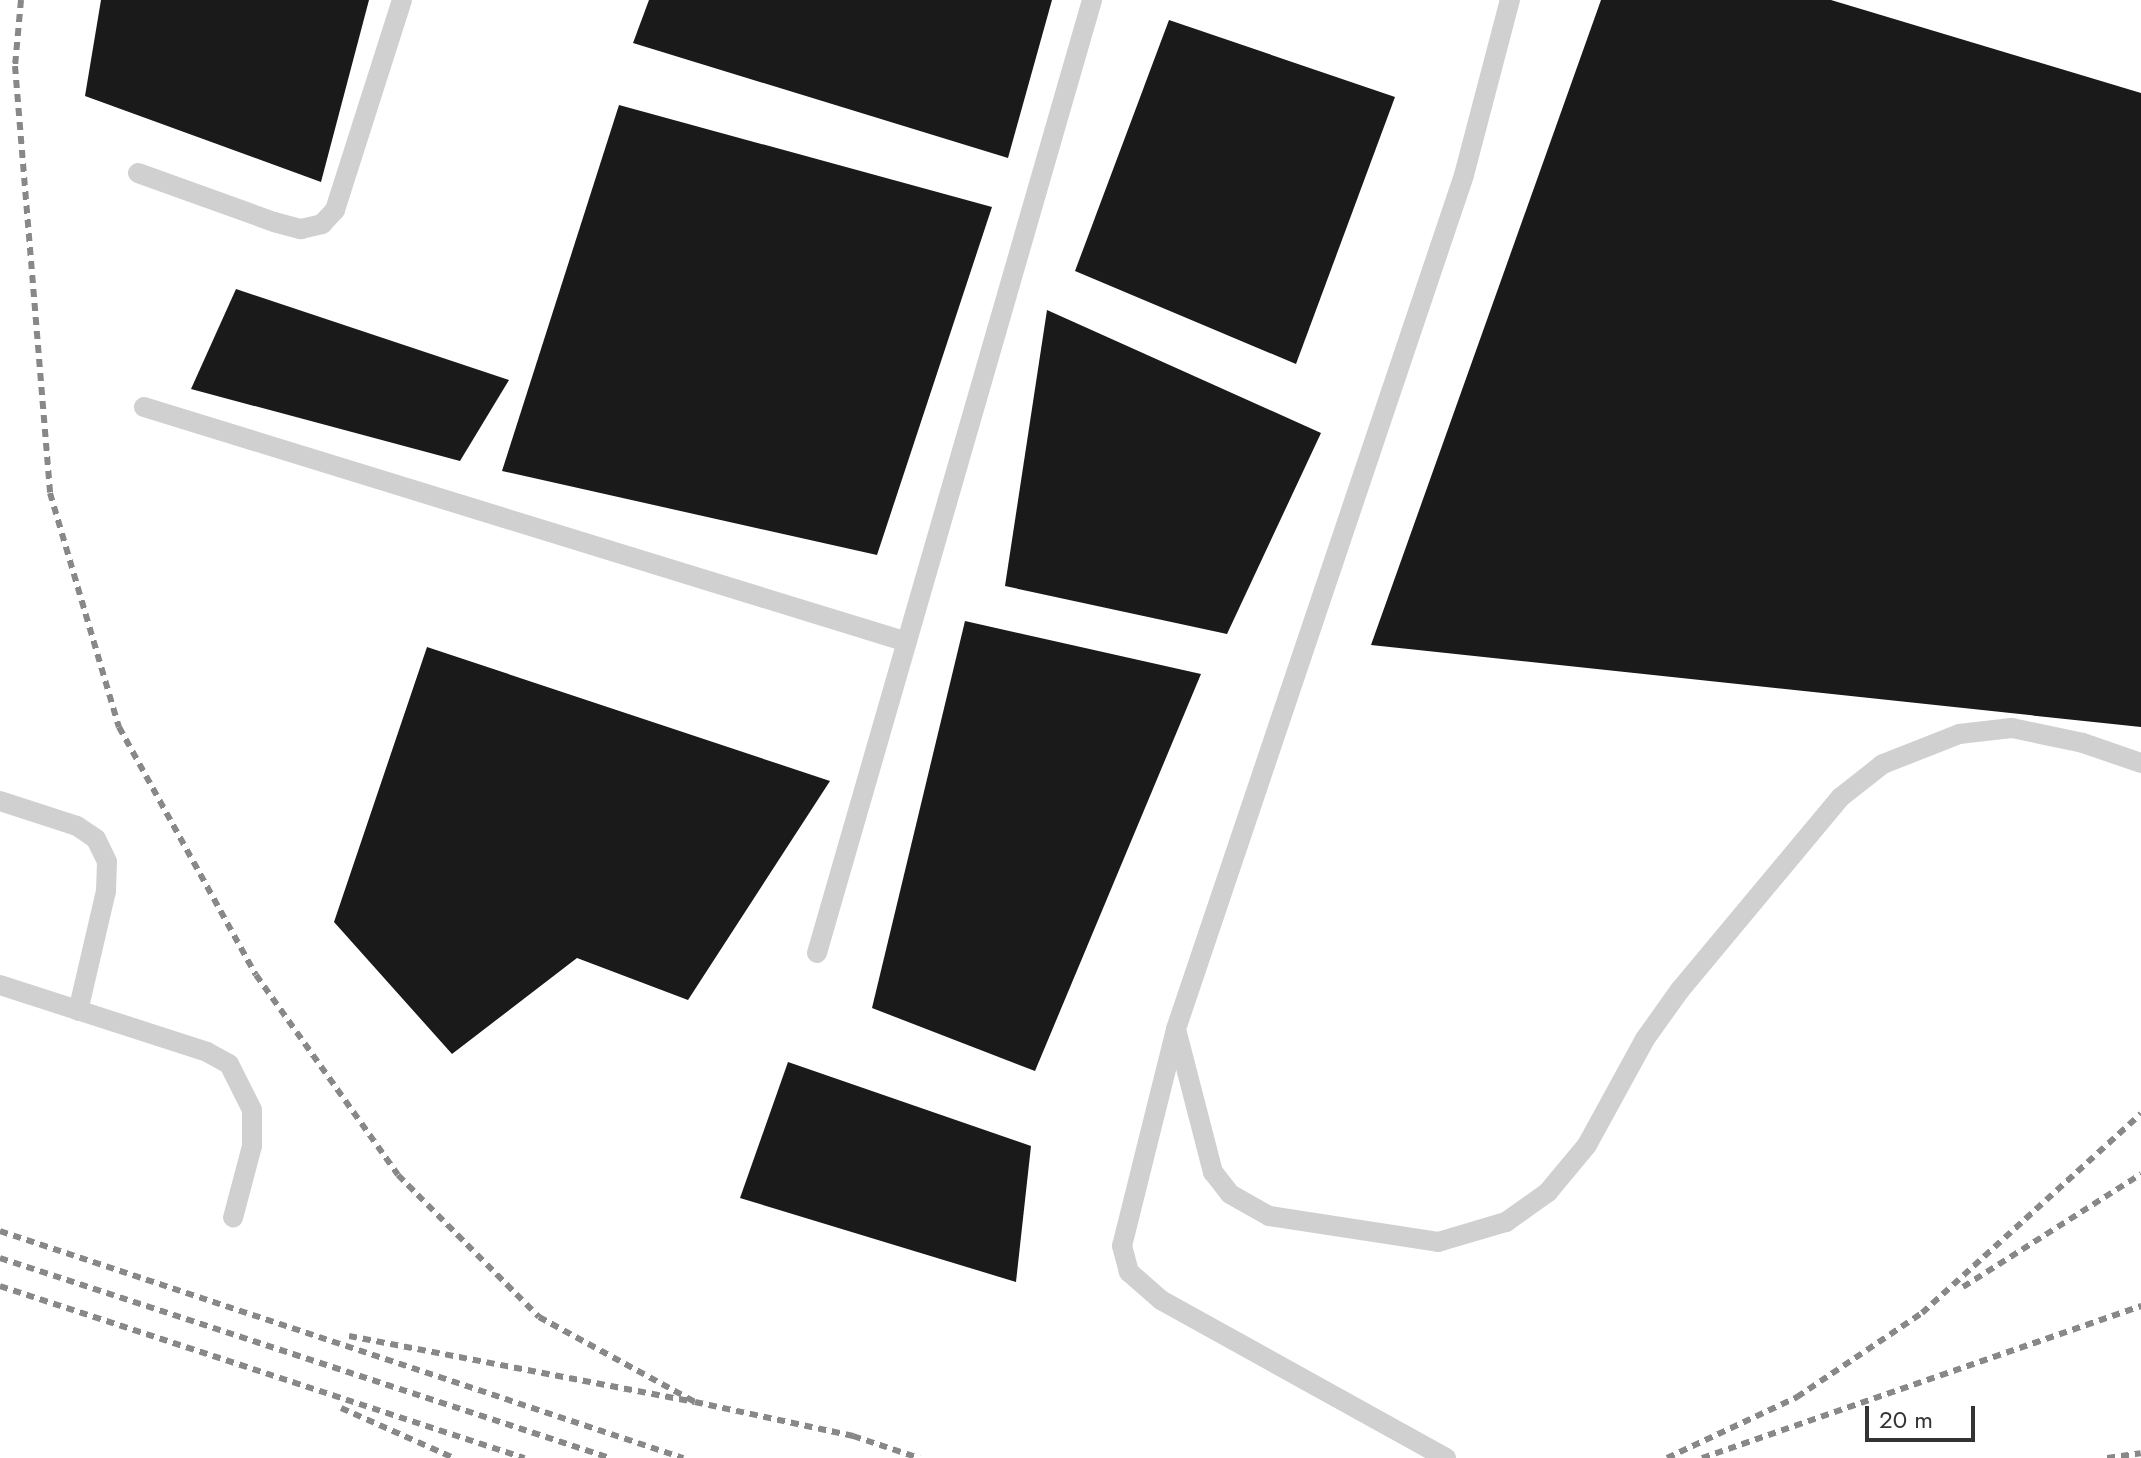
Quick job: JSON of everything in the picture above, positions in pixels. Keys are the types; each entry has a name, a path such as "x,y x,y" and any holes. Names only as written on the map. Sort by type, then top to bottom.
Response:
{"lane":[{"path":"138,173 274,222 301,229 322,224 335,210 402,0"},
{"path":"817,953 1092,0"},
{"path":"1446,1458 1161,1300 1129,1272 1122,1246 1176,1029 1464,175 1510,0"},
{"path":"144,407 907,642"},
{"path":"1176,1029 1213,1172 1230,1194 1269,1216 1438,1242 1506,1222 1548,1192 1587,1145 1645,1039 1680,990 1841,797 1883,764 1959,734 2012,728 2083,743 2141,763"},
{"path":"0,801 77,826 96,839 107,862 106,891 78,1011"},
{"path":"0,985 207,1052 229,1064 241,1081 252,1110 252,1146 233,1218"}],"building":[{"path":"101,0 369,0 321,182 85,96"},
{"path":"649,0 1052,0 1008,158 633,43"},
{"path":"1601,0 1831,0 2141,93 2141,727 1371,645"},
{"path":"1169,20 1395,97 1296,364 1075,271"},
{"path":"619,105 992,207 877,555 502,471"},
{"path":"236,289 509,380 460,461 191,389"},
{"path":"1047,310 1321,433 1227,634 1005,586"},
{"path":"965,621 1201,674 1035,1071 872,1008"},
{"path":"427,647 830,781 688,1000 577,958 452,1054 334,922"},
{"path":"788,1062 1031,1146 1016,1282 740,1198"}],"railway":[{"path":"21,0 15,66 50,493 119,727 256,975 398,1175 539,1317 695,1402"},
{"path":"1667,1458 1797,1397 1922,1313 2141,1114"},
{"path":"1963,1287 2141,1174"},
{"path":"0,1231 683,1458"},
{"path":"0,1258 610,1458"},
{"path":"0,1286 524,1458"},
{"path":"1702,1458 2141,1306"},
{"path":"349,1336 695,1402 853,1436 919,1458"},
{"path":"341,1408 454,1458"},
{"path":"2107,1458 2141,1453"}]}
